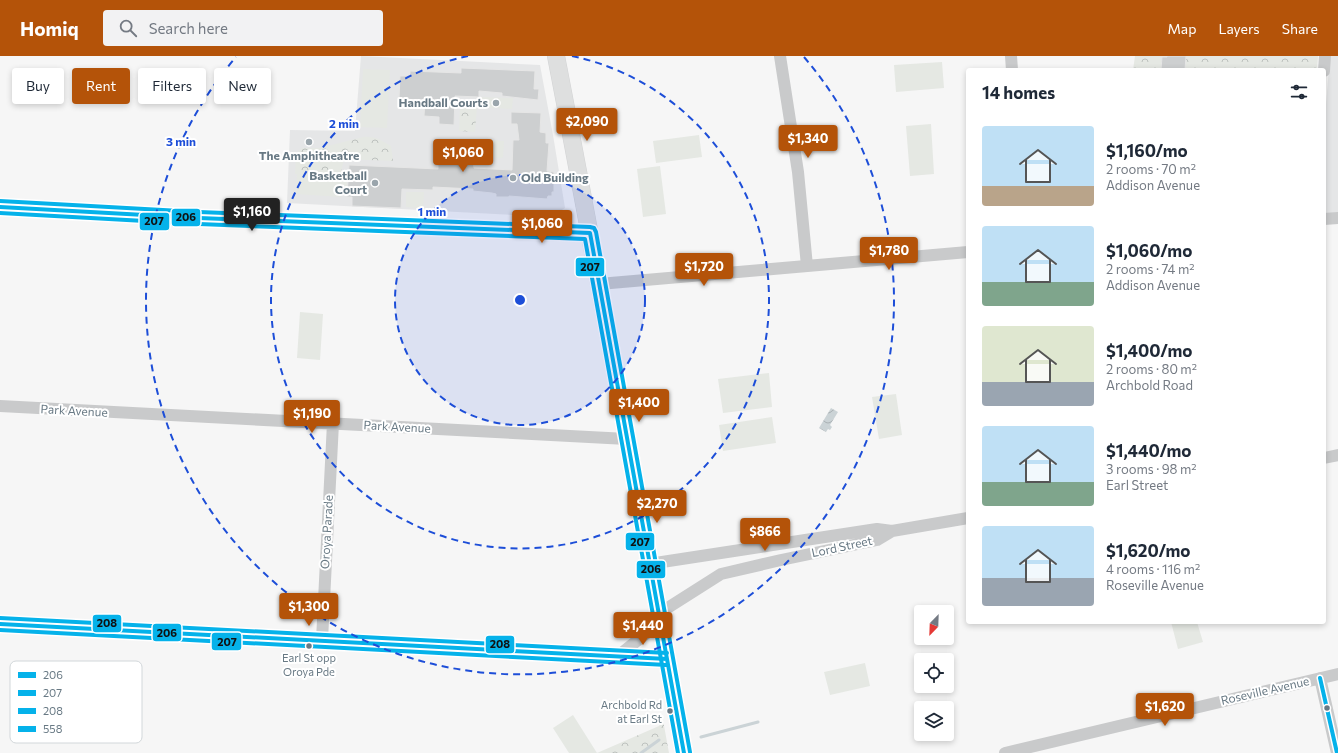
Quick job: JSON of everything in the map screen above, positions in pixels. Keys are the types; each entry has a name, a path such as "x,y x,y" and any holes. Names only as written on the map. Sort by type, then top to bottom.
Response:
{"main road":[{"path":"556,56 590,233 684,753"}],"street":[{"path":"780,56 798,172 807,266"},
{"path":"1011,56 1012,68"},
{"path":"1324,68 1325,56"},
{"path":"0,207 199,218 590,233"},
{"path":"1326,219 1338,218"},
{"path":"599,284 966,252"},
{"name":"Park Avenue","path":"0,406 627,439"},
{"name":"Oroya Parade","path":"322,640 333,423"},
{"path":"1326,458 1338,455"},
{"name":"Lord Street","path":"649,564 877,529 892,530 966,518"},
{"name":"Lord Street","path":"617,657 659,618 721,574 877,540 892,530"},
{"path":"0,624 667,659"},
{"name":"Roseville Avenue","path":"1005,753 1338,674"},
{"path":"1320,678 1337,753"}],"shaded area":[{"path":"361,56 540,65 565,208 551,217 287,203 290,130 355,131"},
{"path":"1330,56 1338,56 1338,212 1326,215 1326,104"}],"green space":[{"path":"1135,56 1318,56 1317,68 1133,68"},
{"path":"942,62 944,88 896,92 894,65"},
{"path":"363,69 390,70 387,128 360,127"},
{"name":"Handball Courts","path":"480,97 513,98 512,109 480,107"},
{"path":"460,106 477,107 475,132 459,131"},
{"path":"931,124 934,174 910,176 906,126"},
{"path":"699,135 702,157 656,163 653,141"},
{"path":"363,137 375,138 391,146 393,161 344,159 340,176 295,174 296,154 302,148 320,148"},
{"path":"458,139 475,140 474,156 457,155"},
{"path":"477,140 504,141 503,158 476,156"},
{"path":"660,166 666,214 643,217 637,169"},
{"path":"297,174 348,176 346,193 343,193 341,197 296,194"},
{"path":"406,192 424,192 423,208 406,207"},
{"path":"300,312 323,314 320,360 297,358"},
{"path":"769,373 772,407 723,413 718,379"},
{"path":"896,394 902,435 879,439 872,397"},
{"path":"772,417 776,443 723,451 719,425"},
{"path":"1172,624 1198,624 1203,642 1178,649"},
{"path":"865,663 870,686 830,695 824,672"},
{"path":"573,715 597,753 569,753 553,728"},
{"path":"663,720 669,753 597,753 659,726"}],"water":[{"path":"831,408 838,412 830,425 832,427 826,432 819,428"}],"building":[{"path":"1186,56 1185,68 1161,68 1162,57"},
{"path":"461,68 535,71 534,89 539,89 538,100 502,96 502,93 479,91 479,97 455,96 454,125 439,124 439,117 424,116 425,100 399,99 400,76 410,76 410,71 461,73"},
{"path":"511,112 541,113 540,132 546,133 546,143 549,143 547,171 554,172 554,192 552,192 552,196 548,196 547,199 509,196 496,197 496,194 473,191 473,189 433,187 433,190 402,189 401,208 352,206 352,197 347,197 349,165 438,169 438,162 451,162 451,158 473,159 474,168 512,170 513,140 519,140 517,124 511,124"}],"waterway":[{"path":"701,737 758,722"},
{"path":"641,753 659,740"}],"transit line":[{"name":"208","path":"0,201 199,212 594,228 596,232 690,752"},
{"name":"206","path":"0,207 199,218 590,233 684,753"},
{"name":"207","path":"0,213 199,224 585,239 678,753"},
{"name":"208","path":"0,618 667,653"},
{"name":"206","path":"0,624 667,659"},
{"name":"207","path":"0,630 667,665"},
{"name":"558","path":"1320,678 1337,753"}],"place":[{"name":"Handball Courts","path":"496,103"},
{"name":"The Amphitheatre","path":"309,142"},
{"name":"Old Building","path":"513,178"},
{"name":"Basketball Court","path":"375,183"},
{"name":"Earl St opp Oroya Pde","path":"309,646"},
{"name":"Archbold Rd at Earl St","path":"670,711"}]}
